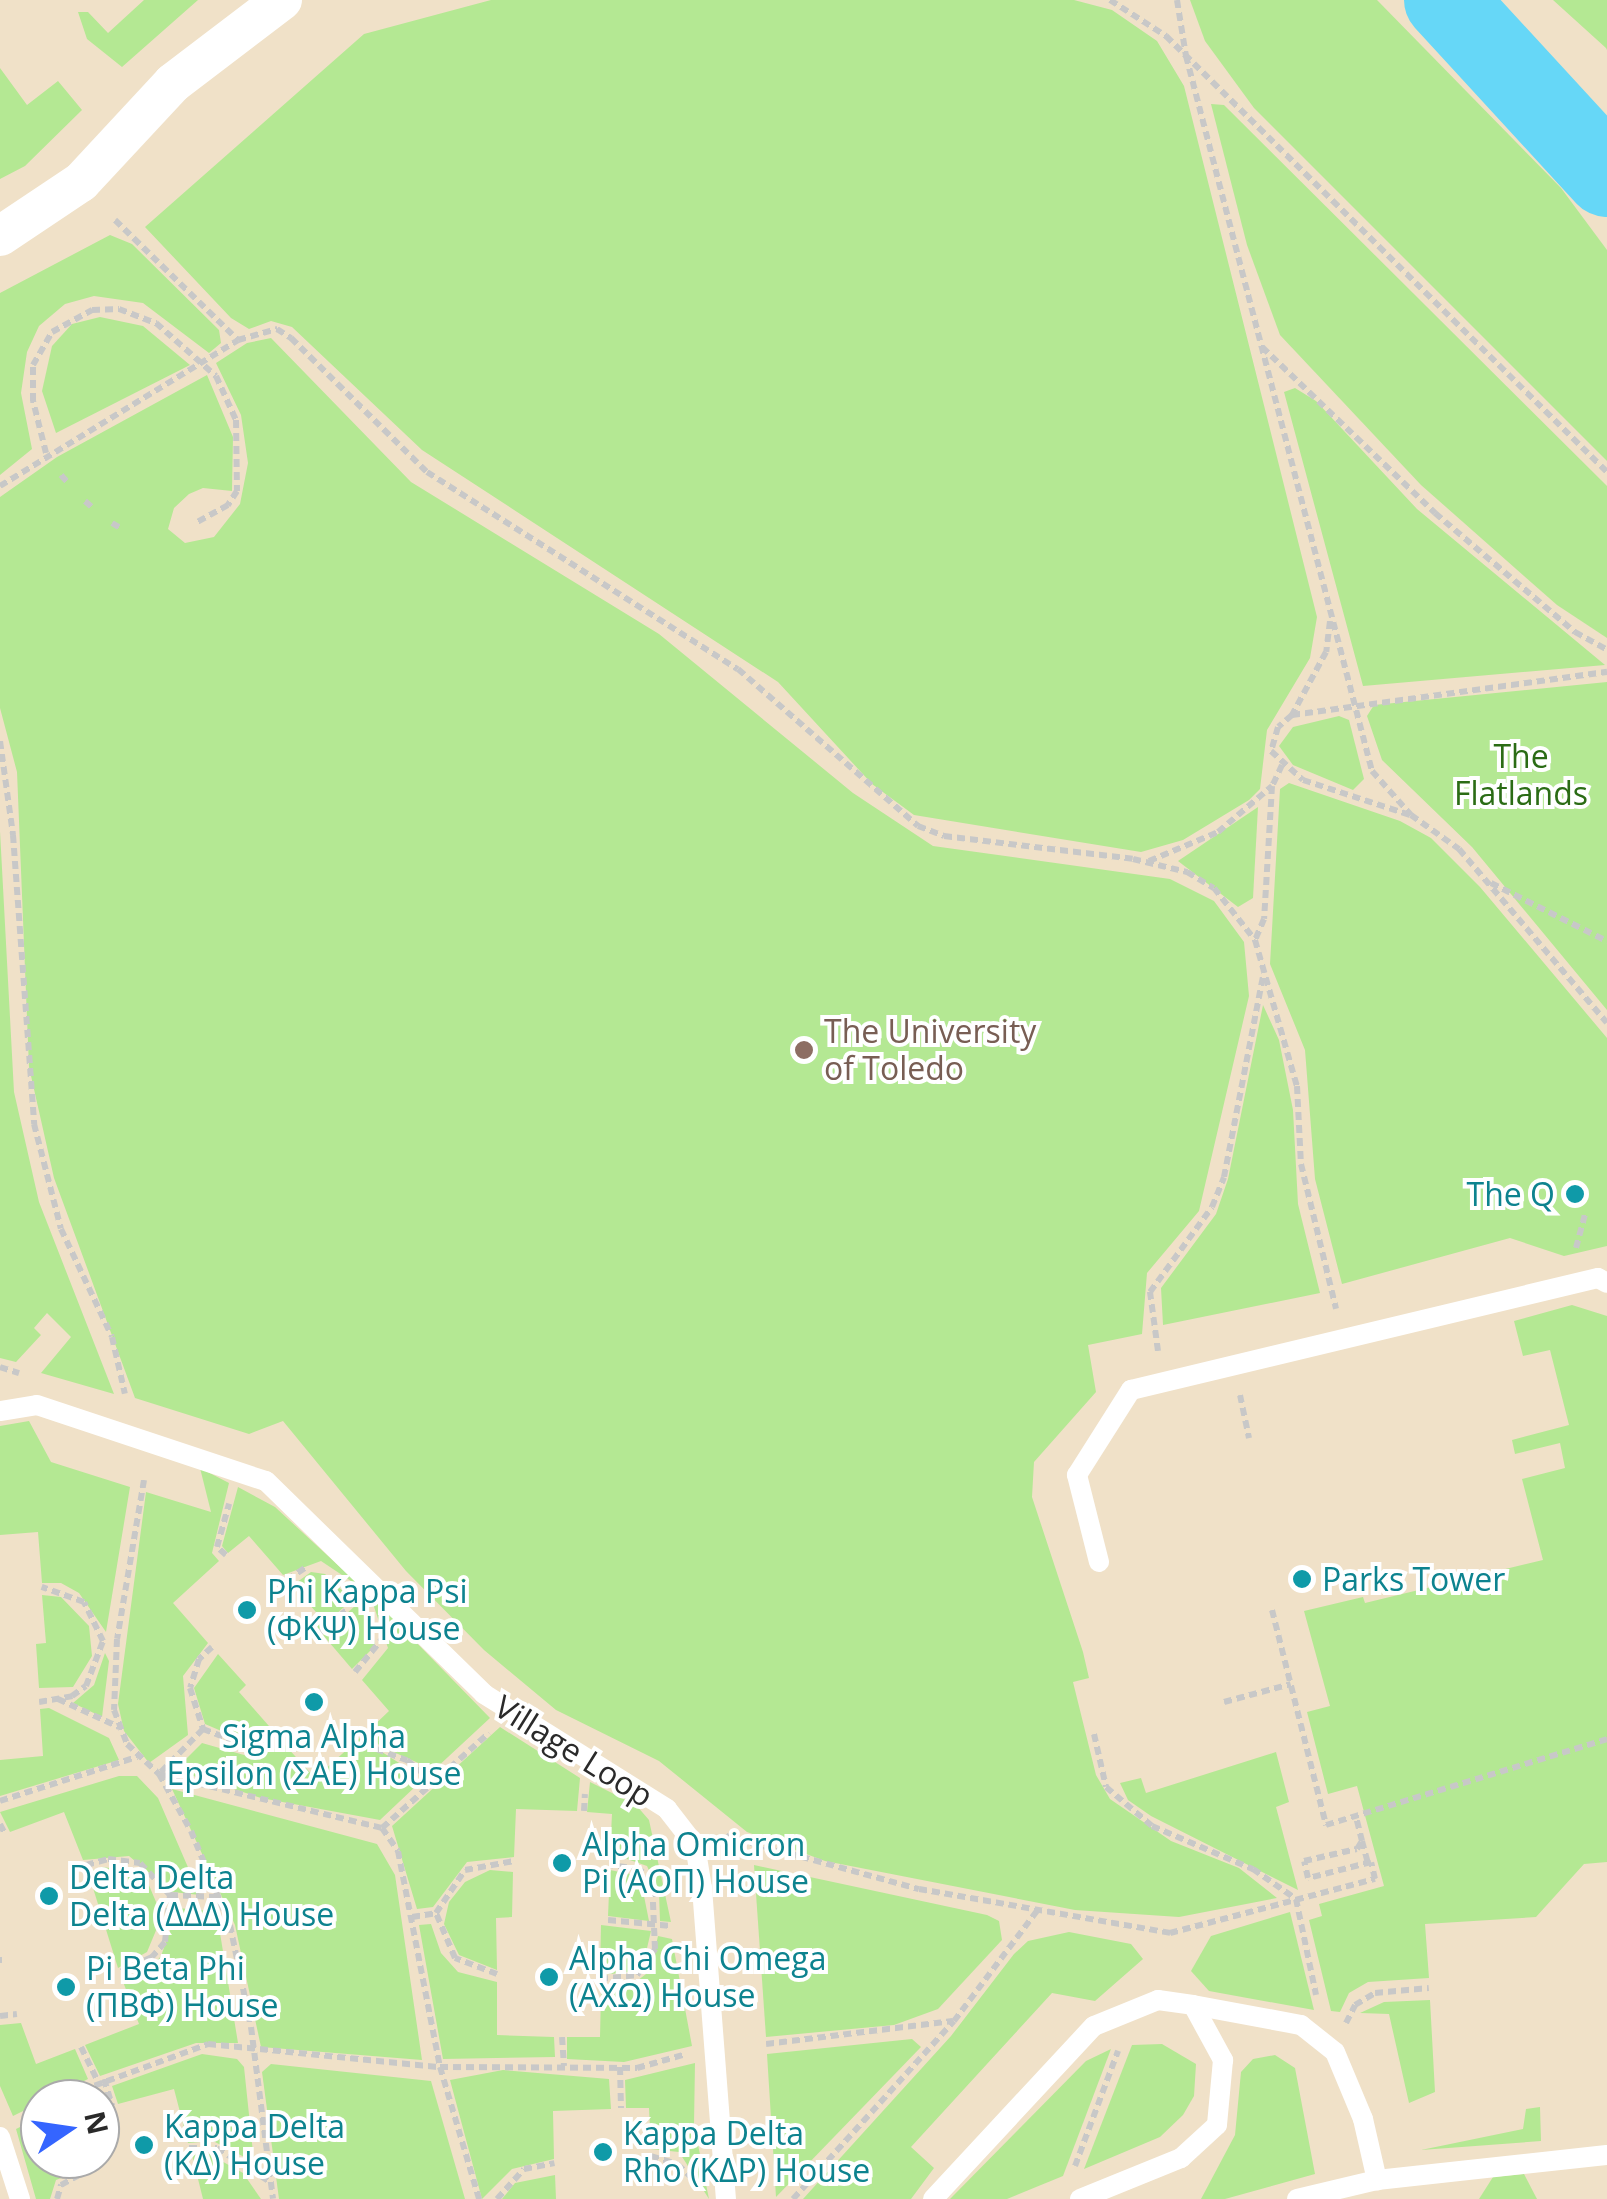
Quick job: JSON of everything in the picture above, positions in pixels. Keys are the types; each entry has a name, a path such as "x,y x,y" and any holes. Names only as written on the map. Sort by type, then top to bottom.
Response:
{"street":[{"path":"0,236 81,182 173,82 282,0"}],"lane":[{"path":"1099,1562 1077,1475 1130,1390 1598,1278 1607,1283"},
{"name":"Village Loop","path":"0,1411 36,1405 239,1469 296,1504 510,1714 667,1809 695,1845 726,2199"},
{"path":"933,2199 1094,2026 1158,2000 1301,2025 1331,2048 1363,2119 1377,2180"},
{"path":"1080,2199 1181,2158 1217,2125 1223,2060 1193,2005"},
{"path":"0,2137 20,2199"},
{"path":"1297,2199 1377,2180 1607,2156"}],"path":[{"path":"1110,0 1186,56 1607,472"},
{"path":"1177,0 1186,56 1372,771 1411,815 1459,849 1607,1023"},
{"path":"115,220 238,340"},
{"path":"46,453 33,401 34,364 62,321 92,310 135,314 165,329 216,376 236,420 240,470 228,505 197,522"},
{"path":"0,486 46,453 204,366 238,340 277,329 291,338 426,472 738,669 918,826 973,841 1148,862 1214,888 1255,940 1297,1086 1301,1164 1343,1340"},
{"path":"1261,346 1435,513 1575,632 1607,650"},
{"path":"61,475 69,484"},
{"path":"85,501 94,508"},
{"path":"112,523 122,529"},
{"path":"1330,615 1326,652 1292,715 1273,736 1271,751 1282,765 1304,780 1411,815"},
{"path":"1292,715 1607,672"},
{"path":"0,740 14,836 34,1124 62,1229 112,1337 125,1394"},
{"path":"1255,940 1264,919 1272,786 1282,765"},
{"path":"1148,862 1218,832 1272,786"},
{"path":"1486,880 1607,941"},
{"path":"1165,1382 1150,1292 1212,1207 1224,1178 1264,972"},
{"path":"1572,1254 1585,1234 1586,1212"},
{"path":"226,1555 217,1547 239,1469"},
{"path":"144,1480 117,1639 119,1728 137,1757 159,1774 382,1828 398,1851 440,2067 479,2199"},
{"path":"40,1702 58,1699 86,1686 103,1641 84,1602 42,1587"},
{"path":"1272,1610 1326,1825 1607,1739"},
{"path":"103,1641 117,1639"},
{"path":"202,1729 190,1688 199,1659 212,1647"},
{"path":"1224,1702 1291,1684"},
{"path":"58,1699 119,1728"},
{"path":"382,1828 510,1714"},
{"path":"202,1729 250,1747 280,1738"},
{"path":"159,1774 202,1729"},
{"path":"364,1734 376,1749 407,1760 432,1781"},
{"path":"1094,1734 1106,1787 1152,1826 1253,1869 1296,1899 1331,2048"},
{"path":"0,1801 137,1757"},
{"path":"159,1774 230,1925 273,2199"},
{"path":"715,1831 806,1862 1037,1912 1170,1933 1375,1879 1356,1818"},
{"path":"0,1824 4,1834"},
{"path":"1362,1840 1357,1849 1304,1862 1308,1878 1368,1862"},
{"path":"86,1866 108,1859 140,1863 170,1895 216,1897"},
{"path":"412,1916 436,1913 465,1870 514,1861"},
{"path":"600,1979 637,1975 655,1949 656,1892 647,1873 610,1865"},
{"path":"120,1972 152,1957 165,1942 170,1895"},
{"path":"794,2199 954,2021 1037,1912"},
{"path":"436,1913 455,1958 497,1974"},
{"path":"608,1920 704,1928"},
{"path":"1331,2048 1355,2006 1375,1993 1430,1988"},
{"path":"0,2016 17,2014"},
{"path":"766,2044 954,2021"},
{"path":"562,2037 564,2066"},
{"path":"104,2079 208,2044 251,2052 440,2067 620,2068 698,2053"},
{"path":"81,2047 100,2079"},
{"path":"1072,2172 1120,2047"},
{"path":"620,2068 621,2108"},
{"path":"189,2148 216,2148 271,2182"},
{"path":"652,2156 678,2164 699,2188"},
{"path":"497,2199 524,2168 554,2164"},
{"path":"57,2199 62,2185 73,2179"}],"shaded area":[{"name":"The University of Toledo","path":"0,0 1607,0 1607,2199 0,2199"}],"green space":[{"path":"144,0 198,0 122,67 87,39 78,12 88,12 108,33"},
{"path":"491,0 1074,0 1112,10 1157,41 1184,86 1317,617 1310,658 1267,730 1260,789 1249,800 1183,840 1141,852 914,815 872,784 778,682 422,450 292,327 271,321 249,329 231,318 145,227 364,34"},
{"path":"1190,0 1377,0 1561,188 1607,250 1607,461 1254,108 1205,41"},
{"path":"1553,0 1607,0 1607,50 1606,48"},
{"path":"0,68 27,105 58,81 82,110 25,166 0,179"},
{"path":"1211,104 1224,105 1607,486 1607,638 1557,605 1421,485 1280,335 1247,245"},
{"path":"110,235 132,244 219,330 221,343 209,353 143,303 94,296 65,304 39,326 27,352 21,393 32,449 0,475 0,293"},
{"path":"100,317 143,326 190,365 56,433 42,391 52,346 72,324"},
{"path":"271,338 411,482 659,634 853,793 933,846 1170,879 1214,901 1244,942 1249,996 1199,1211 1147,1273 1142,1334 1088,1345 1096,1392 1034,1462 1032,1497 1083,1652 1089,1678 1073,1682 1096,1775 1110,1799 1171,1841 1239,1868 1277,1898 1179,1917 1075,1910 825,1861 747,1832 659,1761 556,1710 484,1650 406,1571 283,1421 249,1434 135,1398 54,1178 29,1067 17,772 0,708 0,497 57,457 207,375 233,437 232,491 203,488 189,494 174,508 168,529 185,543 214,537 240,504 248,463 241,415 216,363 247,343"},
{"path":"1295,388 1316,401 1417,509 1605,665 1363,686 1284,392"},
{"name":"The Flatlands","path":"1607,682 1607,1010 1472,847 1382,760 1367,716 1374,705"},
{"path":"1339,716 1349,720 1364,779 1353,790 1293,765 1279,746 1293,727"},
{"path":"1289,783 1400,821 1431,838 1480,887 1607,1038 1607,1246 1564,1256 1510,1238 1342,1284 1315,1179 1305,1050 1270,964 1280,789"},
{"path":"1258,807 1253,898 1238,907 1178,861"},
{"path":"0,831 14,1092 39,1202 114,1394 41,1373 71,1337 47,1313 34,1328 41,1335 16,1362 0,1358"},
{"path":"1263,1005 1279,1040 1293,1110 1298,1204 1320,1293 1163,1325 1161,1288 1216,1214 1228,1179"},
{"path":"1572,1305 1607,1316 1607,1862 1584,1864 1536,1917 1425,1924 1429,1978 1368,1982 1349,1993 1340,2012 1331,2011 1309,1920 1322,1916 1319,1904 1384,1886 1357,1786 1328,1794 1307,1712 1330,1706 1304,1611 1363,1597 1365,1603 1543,1560 1522,1479 1565,1468 1560,1443 1515,1454 1512,1440 1569,1425 1550,1350 1523,1356 1514,1321"},
{"path":"29,1421 51,1462 130,1487 106,1632 79,1593 61,1583 42,1583 38,1532 0,1535 0,1426"},
{"path":"200,1468 229,1483 212,1553 219,1561 173,1603 208,1643 183,1676 188,1735 149,1763 124,1731 118,1704 146,1492 211,1512"},
{"path":"238,1487 275,1507 366,1591 321,1561 283,1575 249,1536 228,1553 222,1546"},
{"path":"311,1572 325,1574 352,1600 318,1630 314,1625 321,1618 293,1585"},
{"path":"42,1595 61,1597 89,1626 92,1656 73,1687 39,1688 36,1644 46,1643"},
{"path":"370,1595 490,1718 434,1770 380,1746 367,1732 389,1711 362,1680 388,1648"},
{"path":"356,1605 372,1626 375,1646 352,1669 323,1635"},
{"path":"105,1653 109,1661 102,1717 73,1703 94,1685"},
{"path":"218,1654 246,1685 239,1692 276,1734 266,1741 247,1742 205,1724 194,1688"},
{"path":"49,1708 109,1738 119,1760 0,1796 0,1760 43,1756 40,1709"},
{"path":"500,1727 580,1778 577,1811 516,1809 514,1857 467,1862 433,1907 417,1909 392,1826"},
{"path":"360,1738 418,1775 417,1785 380,1820 261,1798 175,1770 202,1743 251,1757 285,1745 315,1778"},
{"path":"1276,1752 1289,1802 1276,1807 1298,1890 1151,1816 1128,1800 1120,1783 1141,1778 1146,1793"},
{"path":"119,1776 137,1776 158,1798 200,1895 172,1892 129,1856 83,1860 64,1812 10,1832 0,1812"},
{"path":"590,1782 636,1805 649,1820 671,1922 660,1921 659,1893 647,1866 610,1853 612,1814 587,1812"},
{"path":"172,1789 377,1844 395,1875 422,2060 261,2047 235,1925"},
{"path":"754,1865 987,1915 999,1921 1002,1940 938,2009 894,2025 766,2037"},
{"path":"102,1867 132,1871 148,1883 162,1916 147,1952 118,1968 88,1872"},
{"path":"490,1870 513,1872 512,1917 496,1918 497,1970 459,1955 444,1924 449,1902 465,1882"},
{"path":"610,1870 640,1876 649,1921 608,1916"},
{"path":"178,1908 210,1911 220,1933 238,2043 196,2043 100,2076 85,2045 139,2024 122,1979 148,1971 161,1956"},
{"path":"1290,1912 1314,2010 1209,1991 1191,1971 1211,1936"},
{"path":"431,1924 441,1953 458,1972 497,1982 497,2035 554,2037 555,2057 443,2059 419,1925"},
{"path":"601,1925 651,1931 644,1961 629,1972 600,1975"},
{"path":"1069,1932 1131,1944 1143,1959 1095,2001 1052,1993 911,2147 934,2168 911,2199 803,2199 951,2036 1014,1954 1028,1941"},
{"path":"658,1936 672,1939 692,2046 624,2062 567,2059 567,2037 600,2037 601,1993 625,1990 650,1971"},
{"path":"1430,2000 1435,2092 1409,2103 1389,2014 1360,2013 1384,2002"},
{"path":"21,2023 36,2064 75,2049 88,2079 20,2079 20,2113 13,2116 0,2086 0,2025"},
{"path":"912,2039 921,2047 776,2197 767,2054"},
{"path":"1162,2044 1196,2064 1194,2096 1183,2115 1160,2137 1084,2169 1132,2045"},
{"path":"1111,2049 1063,2176 1007,2199 950,2199 1086,2061"},
{"path":"202,2054 237,2059 244,2067 254,2162 213,2141 188,2143 174,2089 120,2103 120,2083"},
{"path":"1275,2055 1295,2068 1315,2174 1225,2199 1201,2199 1235,2135 1241,2072 1253,2059"},
{"path":"695,2063 694,2125 709,2199 679,2152 651,2149 649,2108 626,2108 625,2080"},
{"path":"271,2064 431,2081 465,2199 279,2199 262,2072"},
{"path":"503,2070 609,2079 611,2109 553,2111 554,2159 512,2169 482,2199 450,2080"},
{"path":"1540,2107 1541,2141 1421,2150 1523,2129 1526,2109"},
{"path":"209,2154 243,2173 261,2199 203,2199 192,2155"},
{"path":"1524,2174 1537,2199 1479,2199 1493,2177"},
{"path":"555,2175 556,2199 502,2199 515,2183"},
{"path":"30,2179 59,2179 50,2199 36,2199"}],"waterway":[{"path":"1445,0 1607,176"}],"place":[{"name":"The University of Toledo","path":"804,1050"},
{"name":"The Q","path":"1575,1194"},
{"name":"Parks Tower","path":"1302,1579"},
{"name":"Phi Kappa Psi (ΦΚΨ) House","path":"247,1610"},
{"name":"Sigma Alpha Epsilon (ΣΑΕ) House","path":"314,1702"},
{"name":"Alpha Omicron Pi (ΑΟΠ) House","path":"562,1863"},
{"name":"Delta Delta Delta (ΔΔΔ) House","path":"49,1896"},
{"name":"Alpha Chi Omega (ΑΧΩ) House","path":"549,1977"},
{"name":"Pi Beta Phi (ΠΒΦ) House","path":"66,1987"},
{"name":"Kappa Delta (ΚΔ) House","path":"144,2145"},
{"name":"Kappa Delta Rho (ΚΔΡ) House","path":"603,2152"}]}
